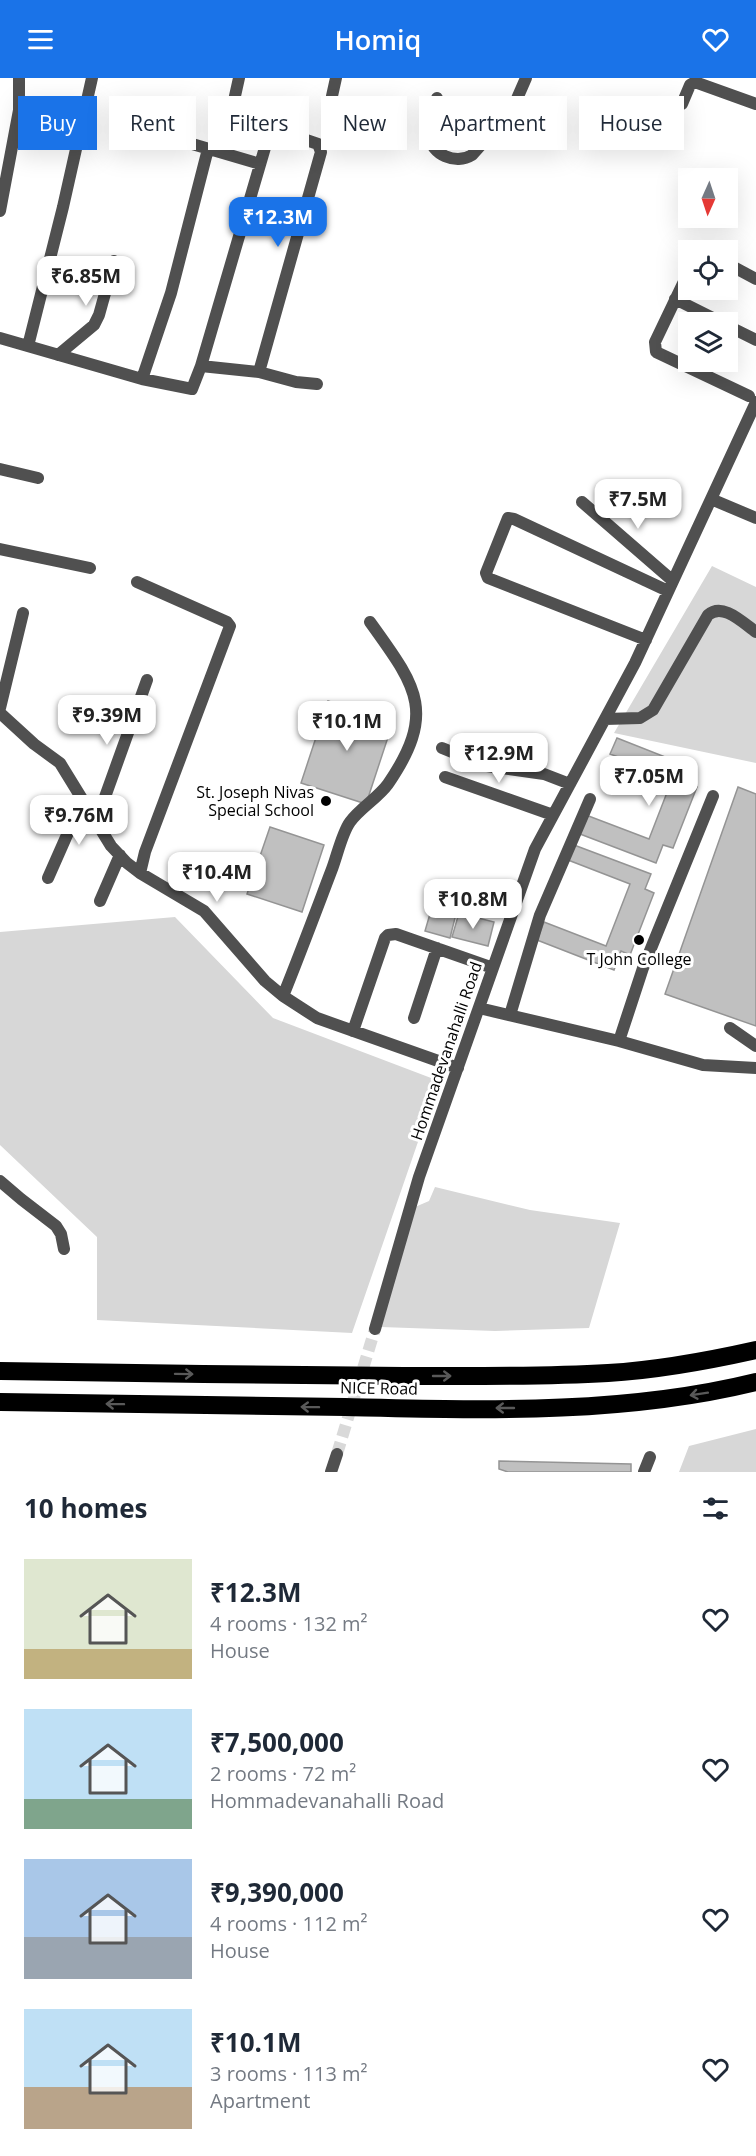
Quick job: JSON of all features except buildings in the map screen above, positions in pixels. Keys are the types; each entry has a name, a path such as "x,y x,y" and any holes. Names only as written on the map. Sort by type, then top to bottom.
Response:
{"highway":[{"name":"NICE Road","path":"0,1371 325,1376 537,1376 610,1373 666,1367 714,1360 756,1350"},
{"name":"NICE Road","path":"0,1402 560,1408 667,1399 756,1382"}],"street":[{"path":"0,211 20,110 19,78"},
{"path":"28,346 92,78"},
{"path":"235,96 239,78"},
{"path":"332,96 336,78"},
{"path":"518,96 526,78"},
{"path":"684,99 690,85 695,82 756,104"},
{"path":"260,372 321,153 318,144 309,141"},
{"path":"142,379 171,293 208,149 196,145"},
{"path":"211,150 260,164"},
{"path":"0,338 142,379 192,388 201,366 264,150"},
{"path":"437,150 446,157 465,160 477,150"},
{"path":"58,355 87,332 99,315 114,261"},
{"path":"738,269 756,279"},
{"path":"678,293 655,342 656,352 752,399"},
{"path":"675,299 702,312"},
{"path":"738,331 756,340"},
{"path":"201,366 260,372 296,382 317,384"},
{"name":"Hommadevanahalli Road","path":"375,1329 419,1177 535,849 646,640 711,499 752,399"},
{"path":"0,469 38,478"},
{"path":"711,499 756,518"},
{"path":"582,502 671,586"},
{"path":"646,640 488,578 486,573 508,518 671,586"},
{"path":"0,549 90,568"},
{"path":"137,582 227,622 230,626 149,842 140,873"},
{"path":"605,719 640,718 653,710 708,615 712,612 717,610 726,612 756,632"},
{"path":"0,708 23,612"},
{"path":"283,996 349,823 387,785 415,733 417,710 412,688 405,672 370,622"},
{"path":"96,822 147,680"},
{"path":"0,713 34,744 60,763 111,846 140,873 204,911 265,981 283,996 317,1018 458,1068"},
{"path":"442,748 487,766 544,774 570,784"},
{"path":"446,777 553,815"},
{"path":"619,1041 643,968 713,796"},
{"path":"510,1015 540,915 590,799"},
{"path":"48,878 82,801"},
{"path":"100,901 120,855"},
{"path":"352,1031 388,935 396,934 493,968"},
{"path":"414,1018 437,948"},
{"path":"479,1008 619,1041 703,1065 756,1068"},
{"path":"730,1028 756,1046"},
{"path":"0,1181 56,1226 64,1250"},
{"path":"331,1472 337,1454"},
{"path":"644,1472 651,1457"}],"shaded area":[{"path":"712,566 756,587 756,763 614,733"},
{"path":"175,917 273,1018 439,1081 352,1333 97,1320 97,1237 0,1145 0,932"},
{"path":"435,1187 530,1210 620,1223 589,1328 495,1331 381,1327 415,1207 429,1201"},
{"path":"756,1429 756,1472 679,1472 689,1446"}],"tunnel":[{"path":"337,1454 375,1329"}],"place":[{"name":"St. Joseph Nivas Special School","path":"326,801"},
{"name":"T John College","path":"639,940"}]}
